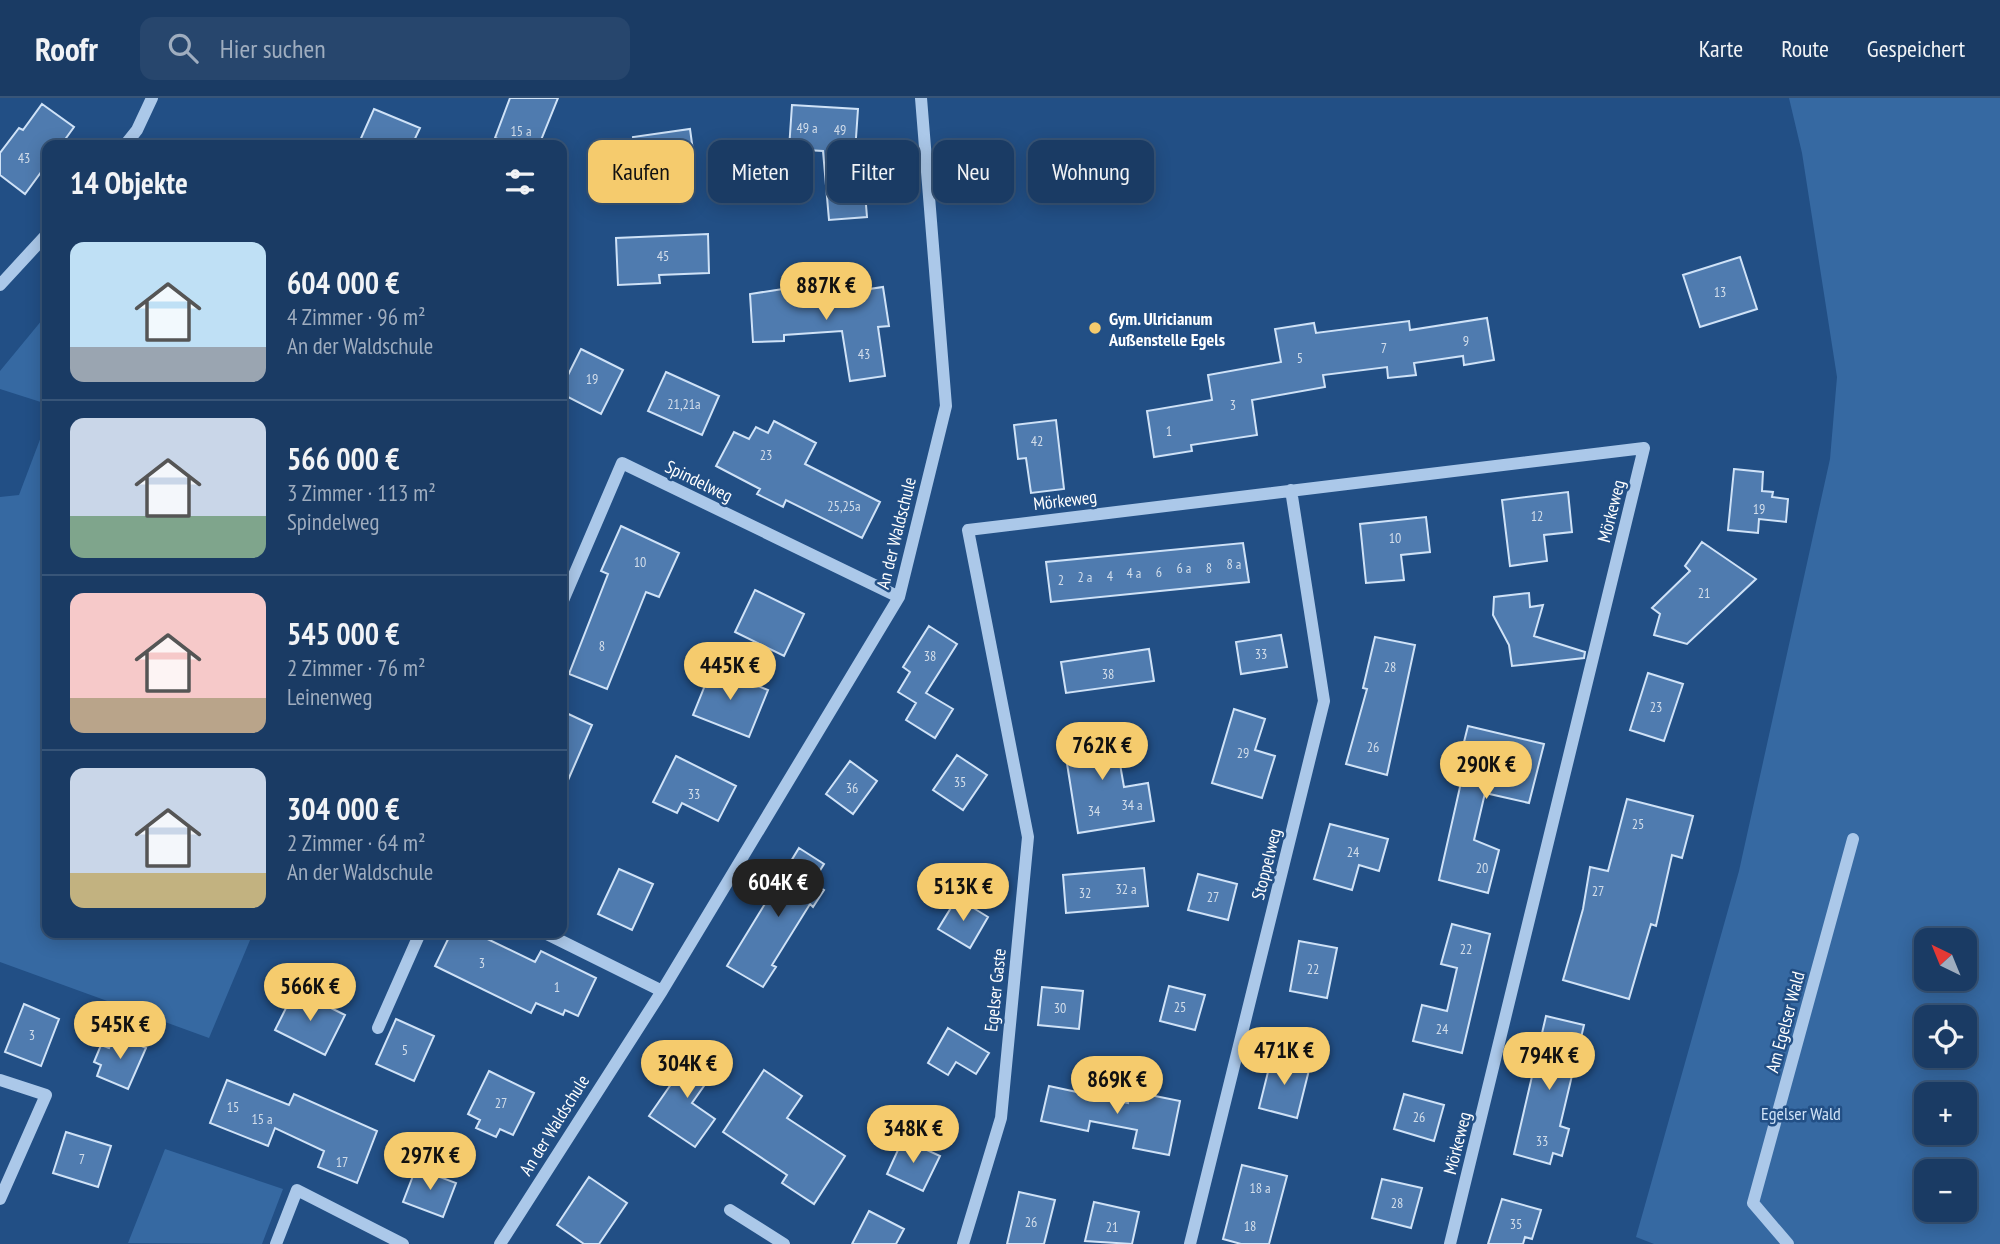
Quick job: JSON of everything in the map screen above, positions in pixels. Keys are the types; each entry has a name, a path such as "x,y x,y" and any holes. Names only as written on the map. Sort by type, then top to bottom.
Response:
{"street":[{"path":"129,140 137,130 152,98"},
{"name":"An der Waldschule","path":"500,1244 662,991 899,597 946,406 921,98"},
{"path":"0,285 42,239"},
{"name":"Mörkeweg","path":"968,530 1644,448 1450,1244"},
{"name":"Spindelweg","path":"567,591 622,463 899,597"},
{"name":"Stoppelweg","path":"1190,1244 1324,701 1291,490"},
{"name":"Egelser Gaste","path":"962,1244 1001,1118 1028,837 968,530"},
{"name":"Am Egelser Wald","path":"1788,1244 1753,1203 1853,839"},
{"path":"379,1028 418,938"},
{"path":"555,938 662,991"},
{"path":"0,1080 46,1095 0,1199"},
{"path":"276,1244 298,1190 403,1244"},
{"path":"730,1210 784,1244"}],"green space":[{"name":"Egelser Wald","path":"1789,98 2000,98 2000,1244 1654,1244 1636,1237 1739,871 1830,459 1837,377 1802,153"},
{"path":"42,320 42,402 0,389 0,371"},
{"path":"42,434 42,938 251,938 209,1038 0,962 0,497 19,495"},
{"path":"165,1149 283,1189 262,1244 128,1243"}],"building":[{"path":"510,98 558,98 541,140 495,138"},
{"path":"42,104 74,127 65,140 42,140 42,171 25,194 0,175 0,153 19,128 23,130"},
{"path":"792,105 858,109 856,140 827,140 827,197 823,151 813,150 813,140 790,140"},
{"path":"374,109 420,128 414,140 360,140"},
{"path":"690,129 692,140 633,140 633,137"},
{"path":"828,203 866,203 867,217 829,220"},
{"path":"708,234 709,273 659,275 660,283 618,285 616,238"},
{"path":"1740,257 1757,309 1700,327 1683,275"},
{"path":"809,285 810,298 883,287 889,326 878,327 885,376 850,381 842,331 784,335 784,341 753,342 750,294"},
{"path":"1487,318 1494,360 1464,365 1463,356 1414,363 1416,375 1388,378 1387,367 1323,375 1325,387 1252,400 1257,435 1191,445 1192,451 1154,457 1147,411 1212,400 1208,375 1281,362 1275,329 1314,323 1316,333 1409,321 1410,330"},
{"path":"581,349 623,370 601,414 567,397 567,377"},
{"path":"666,372 719,396 702,435 648,411"},
{"path":"1056,420 1064,489 1031,493 1026,458 1018,459 1014,425"},
{"path":"774,421 816,443 805,464 880,502 862,538 786,500 783,507 757,494 760,489 716,466 734,432 749,439 756,427 768,433"},
{"path":"1734,469 1763,472 1762,491 1773,492 1772,497 1788,499 1786,522 1759,519 1758,533 1728,530"},
{"path":"1568,492 1572,532 1544,535 1547,561 1510,566 1502,500"},
{"path":"1426,517 1430,552 1401,555 1404,580 1366,583 1360,524"},
{"path":"621,526 679,553 659,597 646,592 607,689 569,674 608,574 601,571"},
{"path":"1702,542 1756,579 1687,644 1654,635 1660,614 1652,608 1690,571 1685,566"},
{"path":"1243,543 1249,582 1051,602 1046,562"},
{"path":"755,590 804,614 784,656 735,632"},
{"path":"1529,593 1530,607 1543,605 1534,636 1585,652 1584,658 1512,666 1509,645 1493,615 1494,597"},
{"path":"929,626 957,644 926,693 953,709 935,738 906,720 916,703 898,692 910,672 903,667"},
{"path":"1281,635 1287,667 1241,674 1236,642"},
{"path":"1375,637 1415,645 1387,775 1346,764 1367,689 1363,688"},
{"path":"1149,649 1154,681 1066,693 1061,662"},
{"path":"712,668 768,690 749,737 693,715"},
{"path":"1648,673 1683,684 1664,741 1630,730"},
{"path":"1234,709 1265,719 1255,750 1275,756 1262,798 1212,783"},
{"path":"567,713 592,725 567,782"},
{"path":"1113,724 1124,787 1148,783 1154,821 1078,833 1062,732"},
{"path":"1468,726 1544,744 1529,803 1485,793 1474,840 1499,850 1488,893 1439,880 1469,747 1463,746"},
{"path":"957,755 987,775 963,810 933,790"},
{"path":"676,756 736,786 718,821 682,803 677,813 653,802"},
{"path":"850,761 877,781 853,814 826,794"},
{"path":"1627,799 1693,816 1682,858 1672,855 1656,926 1651,924 1629,999 1563,980 1583,909 1590,867 1608,871"},
{"path":"1330,824 1388,839 1379,871 1359,865 1352,890 1314,879"},
{"path":"799,848 824,864 812,883 824,890 813,907 810,904 772,965 776,967 763,987 727,966"},
{"path":"1144,868 1148,906 1066,913 1063,875"},
{"path":"619,869 653,884 632,930 598,914"},
{"path":"1198,874 1237,884 1228,920 1188,910"},
{"path":"957,898 988,917 970,948 938,929"},
{"path":"1452,924 1490,934 1462,1053 1413,1041 1422,1005 1447,1011 1457,968 1441,964"},
{"path":"449,938 485,938 535,962 541,951 596,978 578,1016 565,1010 563,1015 536,1003 531,1013 435,966"},
{"path":"1299,941 1337,948 1327,998 1290,991"},
{"path":"1169,986 1205,995 1195,1030 1160,1021"},
{"path":"1042,987 1083,991 1079,1029 1038,1025"},
{"path":"295,990 345,1015 325,1055 275,1030"},
{"path":"24,1004 59,1019 41,1066 5,1052"},
{"path":"1546,1016 1584,1025 1560,1126 1569,1129 1562,1156 1553,1153 1550,1164 1514,1154"},
{"path":"396,1019 434,1036 414,1081 376,1064"},
{"path":"948,1028 989,1053 976,1074 956,1062 948,1075 928,1063"},
{"path":"115,1034 146,1048 128,1089 97,1076 101,1065 94,1062 101,1045 109,1048"},
{"path":"690,1047 718,1066 692,1103 715,1119 695,1147 649,1116 683,1067 679,1064"},
{"path":"1272,1056 1310,1066 1297,1118 1259,1108"},
{"path":"764,1070 802,1096 787,1118 845,1156 814,1204 782,1183 787,1175 723,1132"},
{"path":"489,1071 534,1093 513,1135 500,1129 496,1137 476,1128 480,1120 468,1114"},
{"path":"227,1080 289,1105 294,1094 377,1131 357,1183 318,1167 324,1151 275,1128 268,1146 210,1123"},
{"path":"1049,1086 1128,1103 1130,1091 1180,1101 1169,1155 1133,1148 1137,1130 1090,1121 1088,1131 1041,1121"},
{"path":"1404,1094 1444,1105 1434,1141 1394,1129"},
{"path":"66,1132 111,1146 98,1187 53,1173"},
{"path":"903,1139 940,1156 923,1191 887,1174"},
{"path":"1242,1165 1287,1176 1269,1244 1241,1244 1223,1239"},
{"path":"416,1168 456,1183 443,1217 403,1202"},
{"path":"589,1177 627,1203 599,1244 584,1244 557,1225"},
{"path":"1382,1179 1422,1188 1411,1228 1372,1218"},
{"path":"1019,1192 1055,1200 1044,1244 1007,1244"},
{"path":"1502,1199 1541,1210 1532,1239 1525,1237 1523,1244 1488,1244"},
{"path":"1094,1202 1139,1212 1132,1244 1085,1241"},
{"path":"869,1211 904,1229 896,1244 852,1244"}],"place":[{"name":"Gym. Ulricianum Außenstelle Egels","path":"1095,328"}]}
